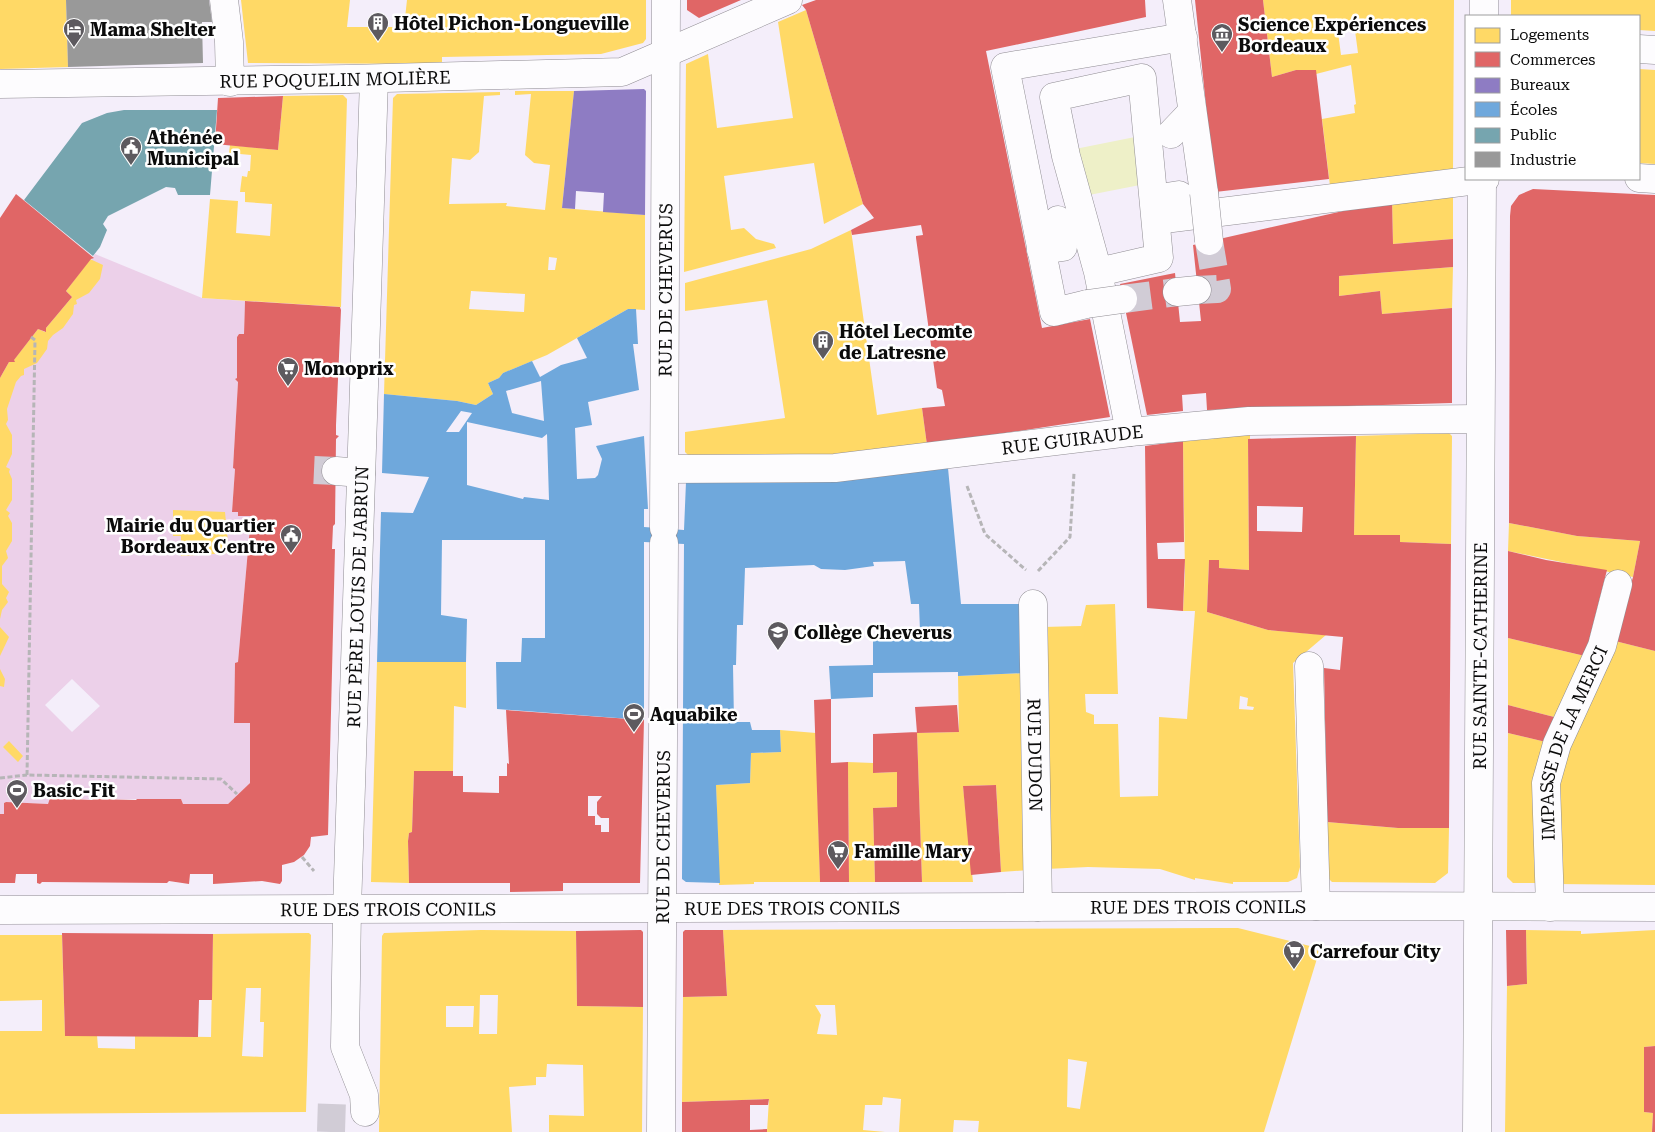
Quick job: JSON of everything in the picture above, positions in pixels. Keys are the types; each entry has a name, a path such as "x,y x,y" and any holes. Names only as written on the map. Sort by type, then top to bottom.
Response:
{"street":[{"path":"224,0 229,42 230,82"},
{"name":"RUE DE CHEVERUS","path":"661,1132 666,0"},
{"name":"RUE POQUELIN MOLIÈRE","path":"0,84 230,82 622,72 788,0"},
{"path":"1098,272 1159,258 1192,112 1177,0"},
{"path":"1484,0 1484,15"},
{"path":"1123,299 1087,304 1054,312 1040,250 1005,67 1183,37"},
{"path":"1640,49 1655,50"},
{"path":"1130,432 1098,272 1055,158 1054,97 1142,78 1173,202 1210,241"},
{"name":"RUE PÈRE LOUIS DE JABRUN","path":"365,1112 364,1095 345,1048 349,472 374,79"},
{"path":"1171,134 1192,112"},
{"path":"1640,178 1655,179"},
{"path":"1173,202 1333,196 1474,180"},
{"name":"RUE SAINTE-CATHERINE","path":"1477,1132 1483,180"},
{"path":"1040,250 1062,247 1058,220"},
{"name":"RUE GUIRAUDE","path":"664,469 835,468 1130,432 1249,421 1480,419"},
{"name":"IMPASSE DE LA MERCI","path":"1550,907 1546,783 1557,744 1602,646 1618,584"},
{"name":"RUE DUDON","path":"1033,604 1038,907"},
{"path":"1309,666 1316,906"},
{"name":"RUE DES TROIS CONILS","path":"0,910 1316,906 1655,907"}],"path":[{"path":"27,775 35,340 31,337"},
{"path":"958,453 960,470 986,534 1032,576 1070,537 1072,476 1077,467"},
{"path":"0,778 27,775 221,778 237,794"}],"shaded area":[{"path":"1135,137 1145,184 1084,196 1075,149"},
{"path":"95,254 202,298 245,301 244,334 239,334 237,337 237,378 235,379 238,382 232,512 238,512 238,516 251,516 238,662 235,664 234,722 250,723 250,783 228,804 183,804 181,799 50,799 48,804 6,802 4,803 4,814 0,814 0,378 38,329 45,332","holes":["72,679 100,706 72,732 45,705"]}],"building: Logements":[{"path":"0,0 66,0 68,67 0,69"},
{"path":"241,0 350,0 347,27 404,27 407,0 646,0 646,39 643,43 601,54 442,57 442,64 248,63"},
{"path":"1263,0 1454,0 1453,171 1330,186 1322,119 1355,113 1354,105 1356,104 1351,65 1316,74 1316,70 1296,70 1272,77","holes":["1354,23 1358,53 1341,55 1337,25"]},
{"path":"1511,0 1655,0 1655,31 1640,30 1640,15 1511,15"},
{"path":"806,10 863,204 824,224 814,163 724,176 731,230 744,228 756,239 774,244 776,248 684,272 686,64 708,54 717,128 793,118 778,22"},
{"path":"1640,69 1655,70 1655,164 1640,163"},
{"path":"515,91 574,91 562,208 645,215 645,310 628,309 547,355 503,373 499,378 488,383 493,394 476,405 457,401 384,394 393,98 397,94 500,92 500,95 484,96 479,152 470,160 452,158 449,204 507,203 506,206 545,210 550,165 534,163 525,155 531,94 515,95","holes":["549,257 557,258 555,270 548,270","471,291 525,294 524,312 469,309"]},
{"path":"343,95 347,99 341,307 202,298 210,199 238,201 236,233 270,236 272,204 245,202 245,192 240,192 242,176 247,177 248,171 250,171 251,155 229,153 230,145 278,150 283,96"},
{"path":"1453,197 1453,239 1393,244 1392,200"},
{"name":"Hôtel Lecomte de Latresne","path":"851,230 877,415 922,408 927,445 843,454 689,456 685,452 685,432 785,418 767,300 685,311 685,283 811,249"},
{"path":"90,259 103,265 100,279 89,293 76,300 77,304 74,305 73,314 63,328 48,341 47,349 37,363 24,369 24,375 16,382 7,409 8,420 6,424 12,435 12,454 6,467 10,469 9,472 12,479 12,500 6,510 10,513 8,516 12,523 12,541 6,551 8,558 2,566 2,584 9,592 6,598 8,602 2,610 0,619 0,378 9,362 15,362 13,361 38,329 45,332 46,328 72,297 66,291"},
{"path":"1453,267 1452,308 1382,314 1380,291 1339,296 1339,276"},
{"path":"1449,433 1452,436 1451,544 1400,542 1400,535 1354,535 1356,436"},
{"path":"1250,434 1250,439 1248,439 1249,570 1219,568 1219,560 1209,560 1207,612 1268,630 1326,635 1293,663 1300,867 1297,878 1288,882 1233,882 1233,884 1195,878 1195,880 1160,869 1088,867 1046,869 1043,627 1081,626 1086,605 1115,604 1118,694 1085,694 1086,712 1094,715 1094,724 1118,724 1120,797 1158,796 1159,717 1187,719 1195,611 1183,611 1185,574 1183,441 1214,439 1214,437","holes":["1240,696 1248,698 1247,706 1254,707 1253,710 1239,709"]},
{"path":"173,510 225,512 229,553 181,556 181,536 173,536"},
{"path":"1509,523 1577,536 1640,541 1633,577 1508,551"},
{"path":"0,627 9,637 0,656"},
{"path":"1508,638 1585,656 1558,718 1508,705"},
{"path":"1615,641 1655,651 1655,885 1556,884 1555,850 1561,763"},
{"path":"377,662 466,662 466,708 454,706 453,771 414,771 412,832 409,833 408,841 409,883 371,882"},
{"path":"0,669 5,679 4,687 0,686"},
{"path":"1025,673 1029,870 1001,872 996,785 963,786 973,882 922,882 917,733 959,732 958,676"},
{"path":"780,730 816,733 820,882 754,882 754,884 719,885 716,785 750,783 751,753 781,752"},
{"path":"1508,733 1546,742 1542,883 1513,883 1507,877"},
{"path":"9,741 23,756 18,762 3,747"},
{"path":"848,762 873,763 873,773 897,772 897,807 873,808 875,882 849,882"},
{"path":"1327,822 1398,828 1449,828 1448,873 1435,883 1332,882 1329,879"},
{"path":"1238,928 1314,947 1319,952 1264,1132 978,1132 979,1121 954,1120 953,1132 899,1132 901,1099 883,1097 882,1105 865,1105 863,1130 885,1132 767,1132 769,1099 682,1102 683,997 727,996 723,930","holes":["815,1005 835,1005 837,1035 817,1034 821,1015","1068,1059 1087,1062 1080,1109 1067,1107"]},
{"path":"481,930 576,931 577,1006 643,1007 642,1132 549,1132 549,1115 584,1116 583,1065 547,1064 546,1077 536,1077 536,1085 509,1087 512,1132 379,1132 382,936 384,933","holes":["480,995 498,995 497,1034 479,1034","446,1006 474,1006 473,1027 446,1027"]},
{"path":"1526,930 1581,931 1581,934 1655,930 1655,1046 1644,1047 1644,1112 1653,1113 1652,1132 1505,1132 1507,986 1527,984"},
{"path":"309,933 311,935 306,1112 0,1114 0,1031 42,1031 42,1000 0,1001 0,935 62,935 65,1036 97,1035 98,1048 135,1049 135,1036 211,1037 213,934","holes":["246,988 261,988 260,1022 264,1022 263,1057 242,1056"]}],"building: Commerces":[{"path":"687,0 741,0 699,18 687,10"},
{"path":"816,0 1145,0 1146,17 986,51 1042,328 1090,319 1110,417 927,445 922,408 945,406 942,390 937,388 916,238 916,236 923,235 921,225 852,235 851,230 874,218 863,204 806,10 802,5"},
{"path":"1195,0 1263,0 1272,77 1296,70 1316,70 1329,179 1215,192"},
{"path":"283,96 278,150 215,144 218,98"},
{"path":"1533,189 1655,195 1655,651 1615,641 1633,577 1640,541 1577,536 1509,523 1510,216 1511,206 1519,195"},
{"path":"16,194 94,258 91,259 66,291 72,297 46,328 46,332 38,329 14,360 15,362 9,362 0,378 0,218"},
{"path":"1392,200 1393,244 1453,239 1453,267 1339,276 1339,296 1380,291 1382,314 1452,308 1452,403 1207,410 1206,393 1182,395 1183,411 1147,415 1120,284 1175,273 1180,322 1201,321 1193,245 1343,211 1343,206"},
{"path":"245,301 340,307 341,310 336,425 336,435 339,436 336,439 335,524 333,526 332,549 335,549 328,835 311,837 310,846 304,855 294,862 282,865 282,881 280,884 262,881 213,884 213,874 190,874 189,884 169,881 167,883 42,882 40,884 37,883 37,874 16,874 15,883 0,883 0,814 4,814 4,803 6,802 48,804 50,798 92,800 181,799 183,804 228,804 250,783 250,723 234,723 235,663 238,662 251,516 238,516 238,512 232,512 238,382 235,379 237,378 237,337 239,334 244,334"},
{"path":"1356,436 1354,535 1400,535 1400,542 1451,544 1449,828 1398,828 1327,822 1324,668 1340,670 1343,637 1268,630 1207,612 1209,560 1219,560 1219,568 1249,570 1248,439","holes":["1257,506 1303,507 1302,532 1257,531"]},
{"path":"1183,441 1184,542 1157,543 1158,559 1185,559 1183,611 1147,608 1145,446"},
{"path":"1508,551 1546,560 1607,570 1585,656 1508,638"},
{"path":"831,699 831,763 848,762 849,882 820,882 814,700"},
{"path":"957,705 959,732 917,733 915,707"},
{"path":"1508,705 1558,718 1546,742 1508,733"},
{"path":"506,710 644,720 640,883 563,883 563,891 510,892 510,883 409,883 408,841 409,833 412,832 414,771 453,771 453,776 463,776 463,792 499,793 499,776 507,776 507,763 509,764","holes":["588,796 602,796 597,802 597,814 601,818 609,818 609,832 601,832 601,825 595,825 595,816 588,816"]},
{"path":"917,732 922,882 875,882 873,808 897,807 897,772 873,773 873,734"},
{"path":"996,785 1001,872 971,875 963,786"},
{"path":"641,930 643,932 643,1007 577,1006 576,931"},
{"path":"685,930 723,930 727,996 683,997 683,932"},
{"path":"1506,930 1526,930 1527,984 1507,986"},
{"path":"62,933 213,934 212,1000 199,1000 198,1037 65,1036"},
{"path":"1655,1046 1655,1132 1652,1132 1653,1113 1644,1112 1644,1047"},
{"path":"769,1099 768,1105 750,1105 750,1130 767,1129 767,1132 682,1132 682,1102"}],"building: Bureaux":[{"path":"644,89 646,91 645,215 603,212 604,193 576,191 575,209 562,208 574,91"}],"building: Écoles":[{"name":"Collège Cheverus","path":"628,309 636,309 638,344 633,344 639,390 588,402 592,425 575,428 577,479 595,478 598,475 602,459 596,446 644,436 648,509 644,509 644,527 684,530 686,482 827,482 948,468 961,604 1023,604 1025,673 958,676 958,672 873,673 873,697 831,699 829,666 873,665 873,639 912,639 912,632 920,631 919,604 911,604 905,561 873,562 874,566 845,570 821,569 814,565 745,568 743,625 737,625 736,665 733,665 734,722 750,722 752,730 780,730 781,752 751,753 750,783 716,785 720,883 686,882 682,879 684,544 644,542 644,720 497,709 496,662 521,662 522,638 545,638 545,540 442,540 441,615 467,619 466,662 377,662 381,512 413,513 429,477 382,473 384,394 457,401 476,405 493,394 488,383 499,378 503,373 532,361 540,377 561,365 587,358 577,338","holes":["541,381 544,421 512,413 506,391","461,411 472,413 459,432 446,432","467,422 542,438 547,434 549,500 524,497 523,499 467,485"]}],"building: Public":[{"name":"Athénée Municipal","path":"124,110 217,110 210,195 178,195 175,188 166,187 108,216 103,224 107,230 100,247 93,256 24,200 82,123 107,113"}],"building: Industrie":[{"path":"66,0 209,0 212,22 202,22 203,63 68,67"}],"tunnel":[{"path":"1197,290 1217,289 1209,241"},
{"path":"1123,299 1177,292"},
{"path":"314,470 336,471"},
{"path":"331,1132 332,1099"}],"place":[{"name":"Hôtel Pichon-Longueville","path":"378,42"},
{"name":"Mama Shelter","path":"74,48"},
{"name":"Science Expériences Bordeaux","path":"1222,53"},
{"name":"Athénée Municipal","path":"131,166"},
{"name":"Hôtel Lecomte de Latresne","path":"823,360"},
{"name":"Monoprix","path":"288,387"},
{"name":"Mairie du Quartier Bordeaux Centre","path":"291,554"},
{"name":"Collège Cheverus","path":"778,651"},
{"name":"Aquabike","path":"634,733"},
{"name":"Basic-Fit","path":"17,809"},
{"name":"Famille Mary","path":"838,870"},
{"name":"Carrefour City","path":"1294,970"}]}
